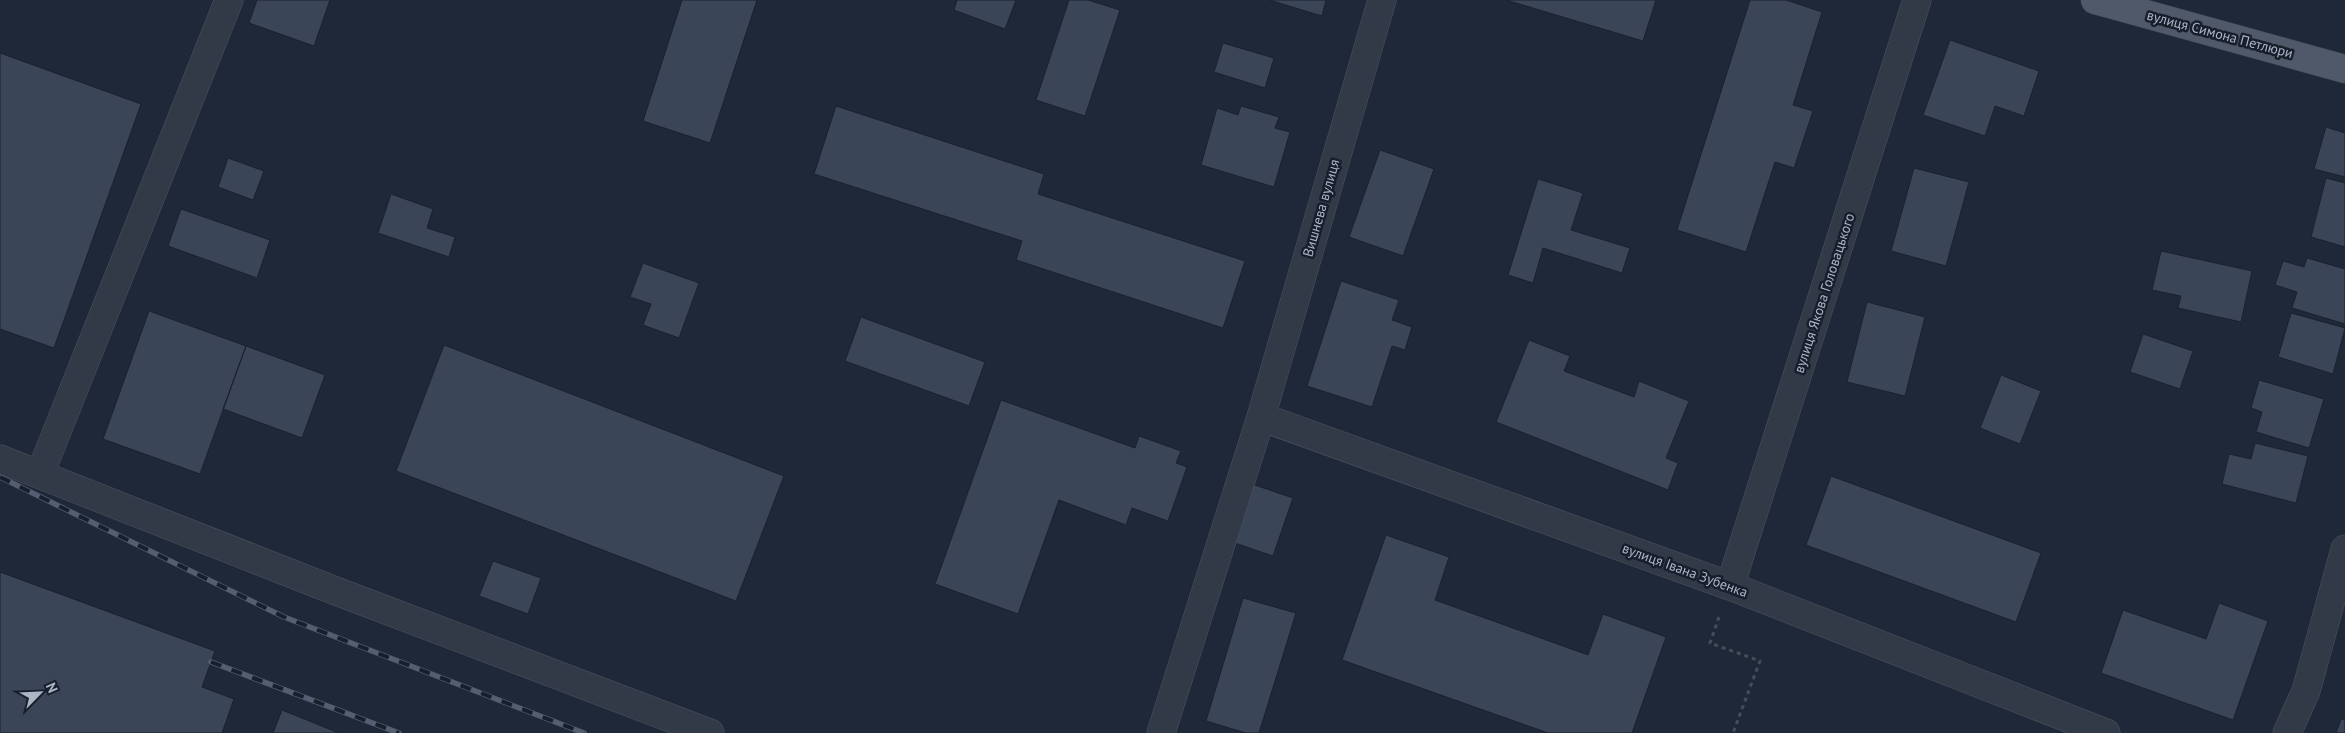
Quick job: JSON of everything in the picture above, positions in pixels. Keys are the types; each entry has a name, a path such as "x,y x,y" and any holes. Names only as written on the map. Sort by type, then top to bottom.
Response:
{"main road":[{"name":"вулиця Симона Петлюри","path":"2095,0 2345,68"}],"street":[{"path":"40,474 229,0"},
{"name":"Вишнева вулиця","path":"1161,733 1260,417 1382,0"},
{"name":"вулиця Якова Головацького","path":"1730,586 1917,0"},
{"name":"вулиця Івана Зубенка","path":"1260,417 1730,586 2106,733"},
{"path":"0,459 328,588 710,733"},
{"path":"2287,733 2306,691 2345,549"}],"path":[{"path":"1710,642 1760,661 1733,733"}],"building":[{"path":"257,0 330,0 314,46 249,23"},
{"path":"682,0 757,0 710,143 643,121"},
{"path":"957,0 1016,0 1005,29 954,10"},
{"path":"1069,0 1088,0 1120,10 1085,116 1036,100"},
{"path":"1269,0 1326,0 1322,16"},
{"path":"1506,0 1656,0 1643,41"},
{"path":"1750,0 1786,0 1822,12 1793,105 1813,111 1794,168 1775,162 1746,252 1677,230"},
{"path":"1950,40 2039,71 2024,116 1995,106 1985,136 1923,115"},
{"path":"1223,43 1274,58 1265,88 1214,72"},
{"path":"0,53 141,104 54,348 0,329"},
{"path":"836,106 1044,174 1038,194 1245,261 1223,328 1016,260 1022,241 814,174"},
{"path":"1241,106 1279,117 1275,128 1290,132 1274,187 1201,165 1217,108 1238,115"},
{"path":"2326,127 2345,133 2345,177 2314,169"},
{"path":"1380,150 1434,169 1403,256 1349,237"},
{"path":"228,158 264,171 253,200 218,187"},
{"path":"1914,168 1969,182 1946,266 1891,251"},
{"path":"2326,178 2345,183 2345,247 2311,237"},
{"path":"1538,179 1583,193 1571,230 1630,248 1622,273 1543,248 1533,283 1508,275"},
{"path":"391,194 433,209 427,228 455,237 449,257 378,233"},
{"path":"181,209 270,240 257,278 168,246"},
{"path":"2161,251 2252,271 2241,322 2178,308 2181,296 2152,290"},
{"path":"2307,258 2345,269 2345,324 2292,308 2297,292 2275,285 2283,261 2304,267"},
{"path":"643,263 699,283 679,338 643,325 651,304 630,297"},
{"path":"1341,281 1399,300 1392,320 1412,327 1405,350 1392,346 1372,407 1307,386"},
{"path":"1867,302 1925,317 1905,396 1847,382"},
{"path":"149,311 246,346 200,474 103,439"},
{"path":"2291,313 2345,328 2333,374 2278,357"},
{"path":"861,317 985,362 969,406 845,361"},
{"path":"2143,334 2193,351 2180,389 2130,372"},
{"path":"1529,340 1570,356 1564,371 1634,397 1639,381 1689,401 1666,458 1678,463 1668,490 1496,422"},
{"path":"444,345 784,476 736,601 396,471"},
{"path":"246,346 325,375 302,438 223,409"},
{"path":"2001,375 2041,391 2020,444 1980,428"},
{"path":"2259,380 2324,399 2309,448 2256,432 2262,412 2251,408"},
{"path":"1001,400 1135,448 1139,436 1181,451 1176,463 1187,467 1168,521 1132,508 1126,525 1059,500 1018,614 935,584"},
{"path":"2255,443 2308,456 2296,503 2222,484 2229,454 2251,459"},
{"path":"1831,476 2041,553 2016,622 1806,545"},
{"path":"1246,482 1293,498 1273,556 1226,540"},
{"path":"1386,535 1449,557 1435,600 1588,655 1603,614 1666,637 1632,733 1548,733 1342,660"},
{"path":"493,561 541,578 528,614 479,596"},
{"path":"0,572 215,651 202,687 234,699 222,733 0,733"},
{"path":"1243,598 1296,613 1259,733 1246,733 1206,721"},
{"path":"2219,603 2268,621 2233,720 2101,673 2123,610 2206,639"},
{"path":"282,710 339,733 273,733"},
{"path":"2341,719 2345,720 2345,733 2336,733"}],"railway":[{"path":"0,477 284,617 584,733"},
{"path":"211,662 399,733"}]}
